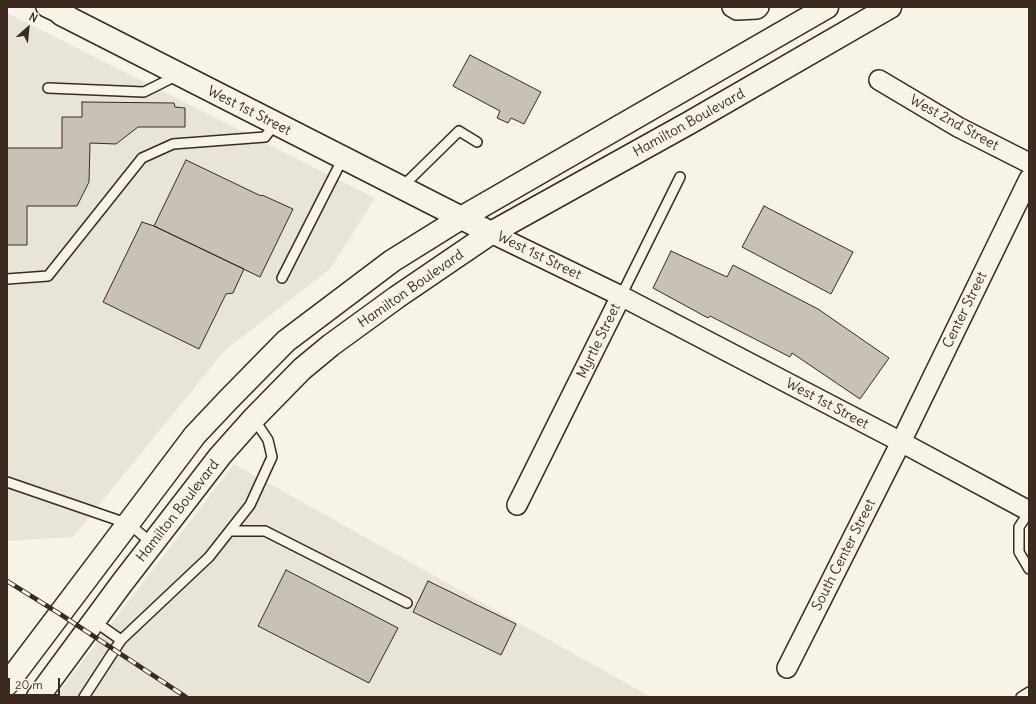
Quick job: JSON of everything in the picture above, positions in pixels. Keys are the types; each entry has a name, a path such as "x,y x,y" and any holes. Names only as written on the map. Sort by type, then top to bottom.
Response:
{"main road":[{"path":"7,684 195,435 286,341 392,261 461,218 827,7"},
{"name":"Hamilton Boulevard","path":"38,697 122,583 220,456 253,419 302,369 331,345 397,297 491,233 690,123 890,7"},
{"name":"West 1st Street","path":"57,10 179,75 491,233"}],"street":[{"path":"732,7 737,10 758,8"},
{"name":"West 2nd Street","path":"879,80 958,127 1029,163"},
{"name":"Center Street","path":"901,442 1029,179"},
{"name":"West 1st Street","path":"491,233 621,296 901,442 1029,511"},
{"name":"Myrtle Street","path":"517,505 621,296"},
{"name":"South Center Street","path":"787,668 901,442"}],"lane":[{"path":"48,88 144,92 179,75"},
{"path":"7,279 48,276 142,158 173,144 265,137 275,124"},
{"path":"401,188 458,131 477,142"},
{"path":"282,278 343,158"},
{"name":"Myrtle Street","path":"621,296 680,178"},
{"path":"84,697 121,640 209,557 250,505 272,457 268,440 253,419"},
{"path":"7,482 129,524 153,544"},
{"path":"1029,511 1019,527 1019,552 1029,569"},
{"path":"230,531 265,531 408,603"},
{"path":"94,622 121,640"},
{"path":"1021,697 1029,692"}],"shaded area":[{"path":"7,13 375,198 330,269 225,350 73,537 7,541"},
{"path":"234,464 651,697 55,697"}],"building":[{"path":"470,55 541,92 524,124 511,118 508,123 497,118 500,111 453,86"},
{"path":"82,102 174,103 175,107 185,108 185,127 138,127 116,144 90,143 89,182 77,206 27,206 27,245 7,245 7,148 62,148 62,117 82,117"},
{"path":"186,160 261,196 262,195 293,209 260,277 154,226"},
{"path":"764,206 853,252 831,294 742,247"},
{"path":"142,222 154,226 244,269 233,293 226,294 199,349 103,302"},
{"path":"671,251 727,277 733,265 818,309 889,358 860,399 792,353 790,357 710,316 708,318 653,288"},
{"path":"286,570 398,628 369,683 258,626"},
{"path":"428,581 516,624 501,655 413,612"}],"railway":[{"path":"7,581 186,697"}]}
